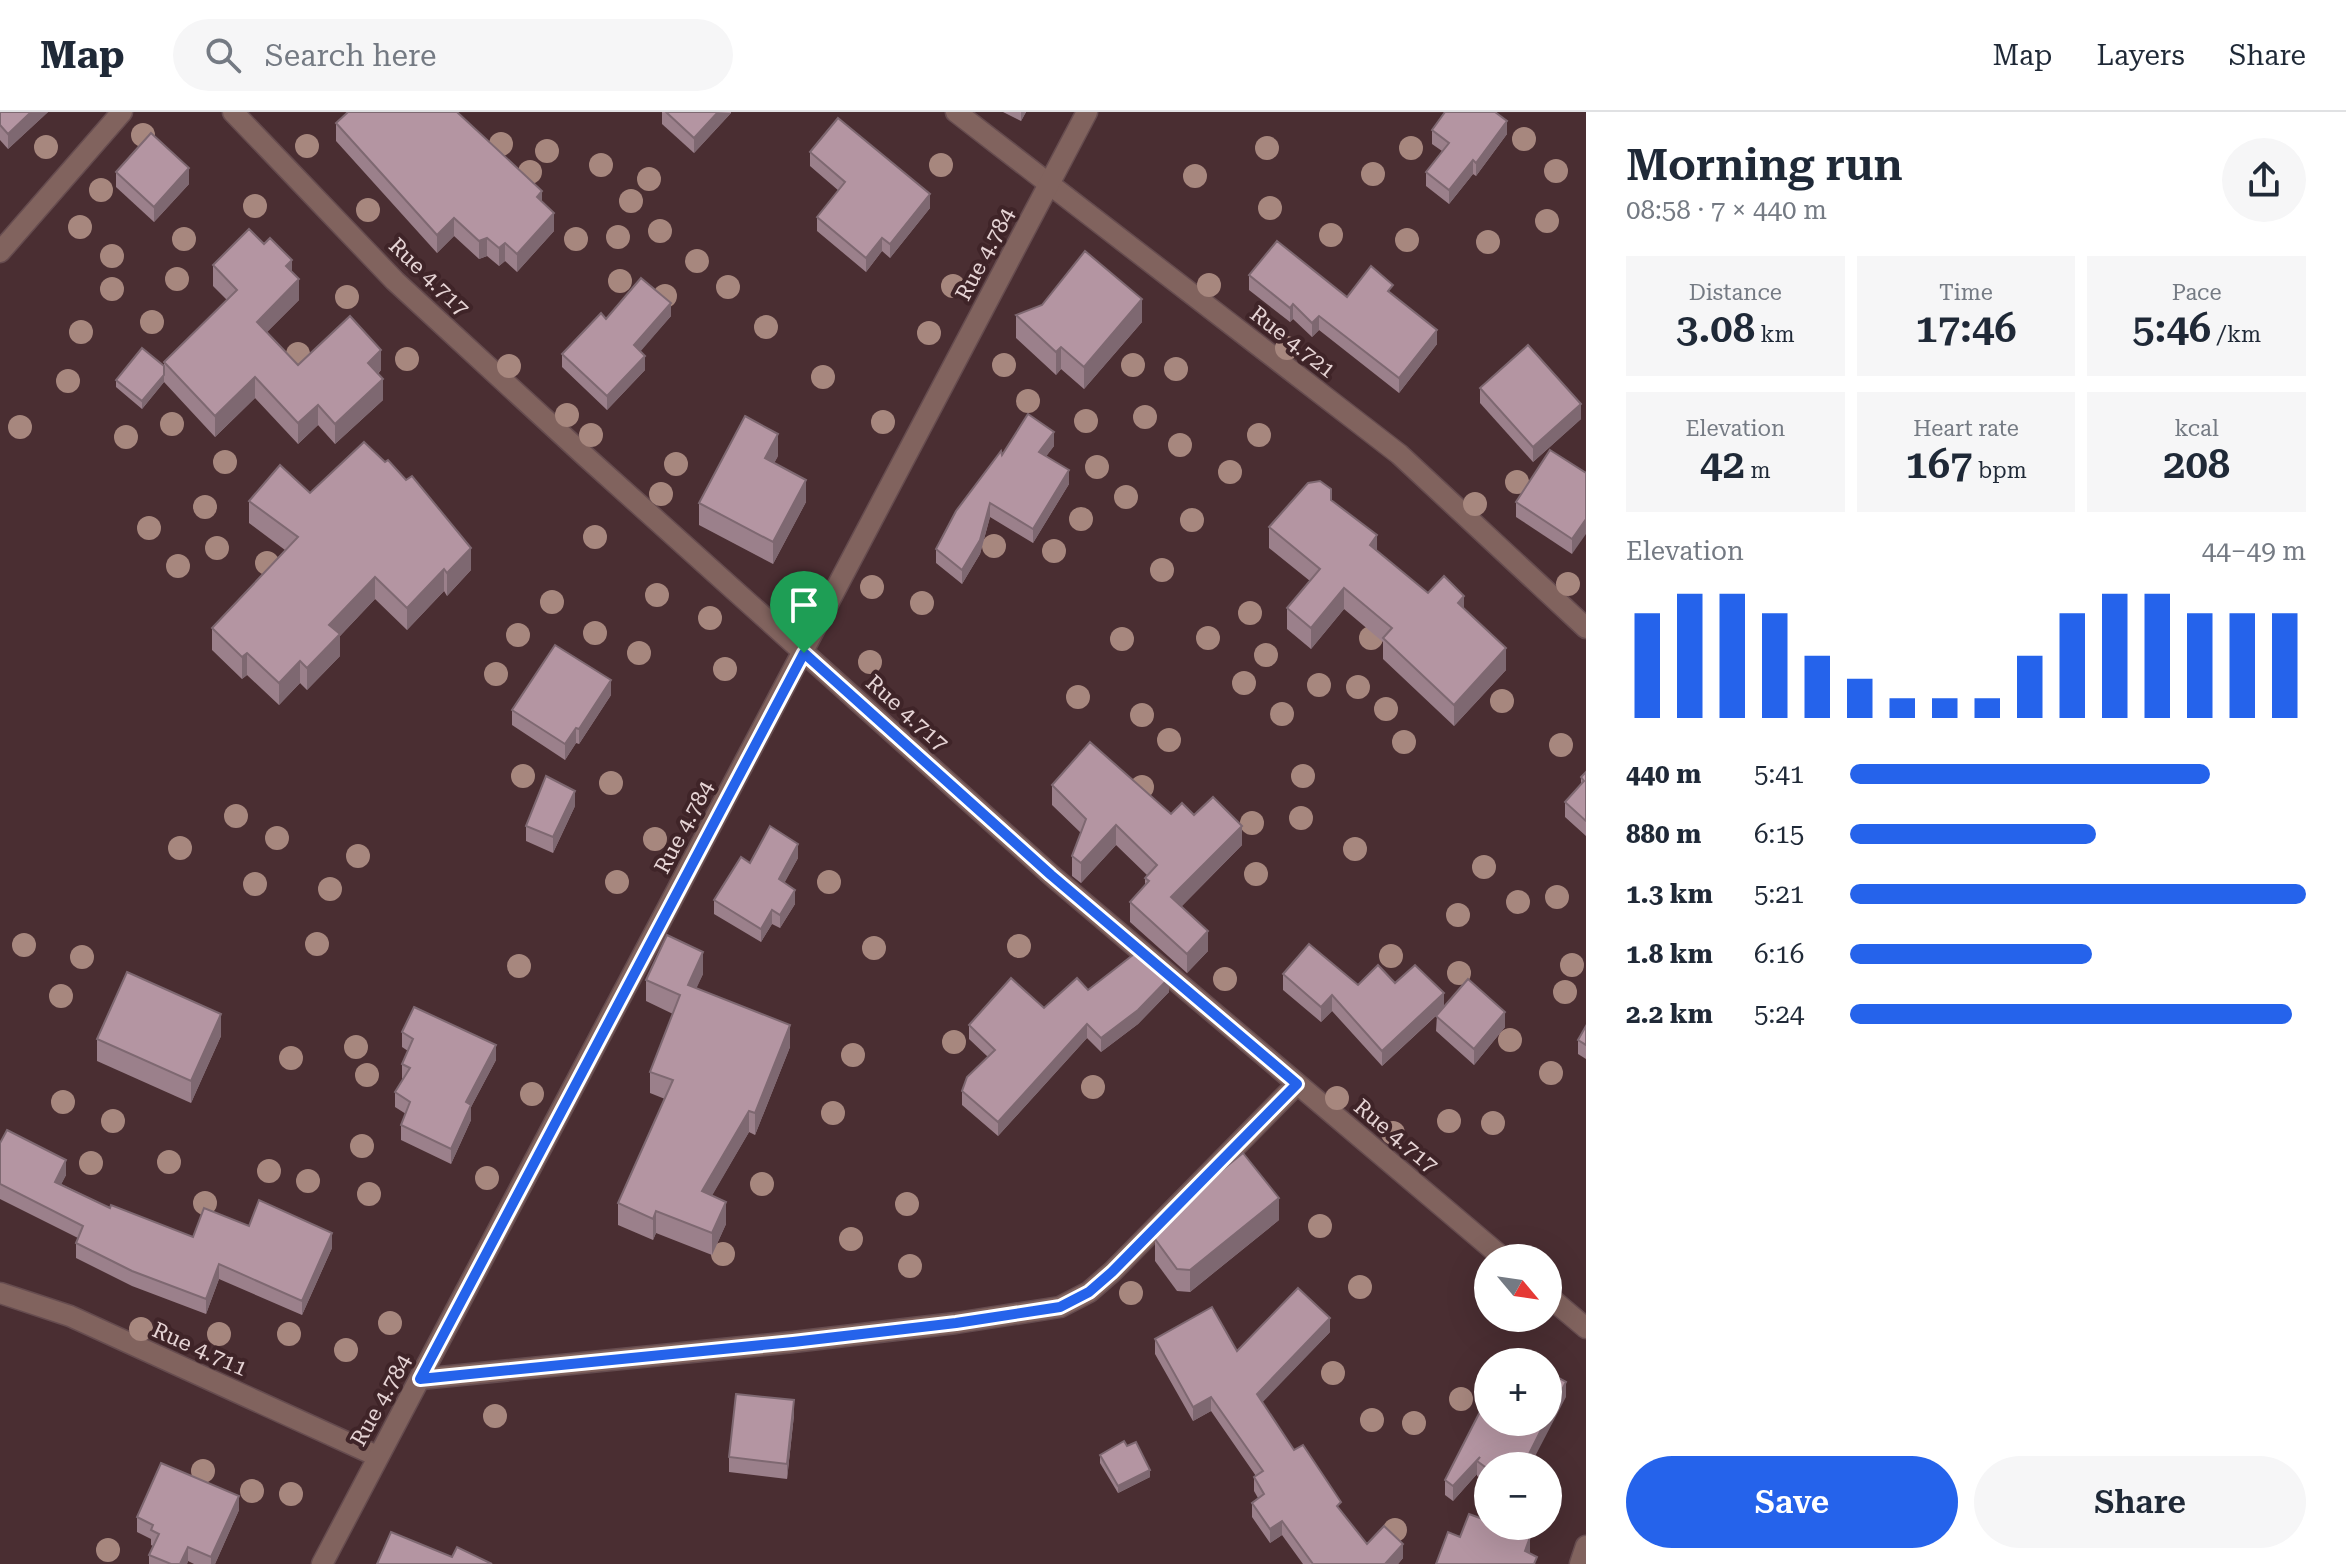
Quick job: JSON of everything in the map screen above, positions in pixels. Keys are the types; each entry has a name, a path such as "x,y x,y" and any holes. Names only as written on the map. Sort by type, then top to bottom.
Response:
{"street":[{"path":"0,252 122,112"},
{"name":"Rue 4.717","path":"233,112 395,281 804,653 1051,875 1486,1244"},
{"name":"Rue 4.721","path":"956,112 1399,454 1586,628"},
{"name":"Rue 4.784","path":"322,1564 1087,112"},
{"path":"420,1379 793,1342 1060,1307 1089,1292 1112,1272 1297,1084"},
{"name":"Rue 4.711","path":"0,1293 70,1316 377,1456"},
{"path":"1562,1308 1586,1328"},
{"path":"1580,1564 1586,1546"}],"building":[{"path":"0,112 31,112 8,134 0,125"},
{"path":"348,112 457,112 542,191 537,197 554,213 517,254 505,243 499,248 487,238 479,241 454,218 437,235 336,123"},
{"path":"666,112 718,112 694,138"},
{"path":"1445,112 1495,112 1507,121 1476,163 1473,160 1449,190 1426,172 1449,143 1432,130"},
{"path":"838,118 930,194 890,244 882,238 866,258 817,217 845,182 810,152"},
{"path":"151,133 189,168 154,207 116,172"},
{"path":"249,229 264,244 270,238 292,260 286,266 299,279 257,322 298,365 350,316 381,350 368,363 383,379 335,424 318,405 298,423 255,377 215,416 164,362 237,290 213,265"},
{"path":"1277,241 1347,297 1371,266 1393,285 1388,291 1437,330 1399,378 1319,316 1312,323 1293,304 1290,308 1249,275"},
{"path":"1085,251 1142,299 1084,367 1061,347 1056,352 1016,315 1042,305"},
{"path":"641,278 671,303 634,345 645,356 607,396 562,354 601,313 606,319"},
{"path":"1528,345 1581,404 1533,447 1480,388"},
{"path":"142,348 164,366 164,375 142,401 116,380"},
{"path":"1028,414 1054,432 1039,452 1069,470 1033,529 990,503 980,540 962,570 936,549 956,511 1001,451 1002,455"},
{"path":"745,416 778,434 765,458 806,480 773,542 699,503"},
{"path":"364,442 385,462 388,460 406,480 412,476 471,548 447,573 444,569 407,608 375,577 329,625 340,634 307,668 300,661 279,683 247,653 242,657 212,628 298,537 249,501 280,465 310,493"},
{"path":"1550,450 1586,473 1586,519 1572,539 1516,502"},
{"path":"1320,481 1331,489 1331,500 1377,535 1370,545 1428,593 1444,576 1464,596 1458,603 1506,648 1454,705 1383,638 1392,628 1344,588 1311,628 1287,608 1320,569 1269,527 1308,483"},
{"path":"555,645 611,680 579,729 576,728 565,744 512,710"},
{"path":"1090,742 1171,814 1182,803 1194,815 1213,797 1242,826 1171,897 1208,931 1187,954 1130,902 1149,881 1145,878 1157,865 1116,825 1081,863 1072,856 1086,819 1052,785"},
{"path":"1586,772 1586,821 1565,802 1584,781 1581,777"},
{"path":"546,776 575,791 553,837 526,826"},
{"path":"770,826 798,844 779,879 795,890 780,915 772,910 761,929 714,900 741,857 750,863"},
{"path":"667,935 703,952 688,985 790,1025 755,1113 749,1111 702,1191 726,1202 712,1233 656,1211 653,1219 618,1203 673,1080 650,1072 680,995 646,980"},
{"path":"1309,944 1358,985 1378,965 1395,983 1415,965 1444,993 1382,1051 1332,995 1321,1007 1283,974"},
{"path":"1138,951 1169,978 1138,1010 1101,1038 1087,1024 998,1122 962,1091 967,1077 995,1050 969,1025 1011,978 1044,1008 1077,978 1088,990"},
{"path":"127,972 221,1014 191,1081 97,1039"},
{"path":"1468,979 1505,1012 1474,1049 1436,1016"},
{"path":"414,1007 496,1045 466,1102 471,1105 451,1149 401,1125 410,1102 395,1092 410,1068 402,1064 413,1039 402,1032"},
{"path":"1586,1026 1586,1045 1578,1040"},
{"path":"7,1130 66,1160 55,1182 110,1208 111,1205 193,1237 204,1208 249,1226 259,1200 332,1233 302,1301 219,1264 206,1299 132,1271 76,1243 83,1226 0,1184 0,1143"},
{"path":"1243,1153 1279,1198 1190,1270 1177,1269 1155,1239 1161,1220"},
{"path":"1298,1288 1330,1318 1257,1394 1294,1450 1303,1445 1341,1502 1337,1506 1367,1544 1384,1526 1403,1544 1385,1564 1313,1564 1282,1521 1270,1529 1252,1503 1264,1494 1254,1477 1263,1471 1211,1397 1193,1407 1155,1339 1212,1307 1237,1351"},
{"path":"736,1394 794,1400 787,1464 729,1457"},
{"path":"1474,1423 1474,1436 1538,1436 1530,1452 1474,1452 1474,1463 1453,1486 1445,1480"},
{"path":"1124,1441 1127,1446 1136,1442 1150,1470 1118,1486 1100,1455"},
{"path":"161,1463 239,1496 211,1557 188,1547 180,1564 171,1564 149,1555 159,1534 151,1530 153,1525 137,1517"},
{"path":"1469,1514 1474,1516 1474,1540 1529,1540 1525,1551 1537,1557 1534,1564 1436,1564 1448,1532 1460,1537"},
{"path":"391,1532 452,1557 457,1547 492,1564 377,1564"}],"route":[{"path":"804,653 1051,875 1297,1084 1112,1272 1089,1292 1060,1307 793,1342 420,1379 804,653"}]}
